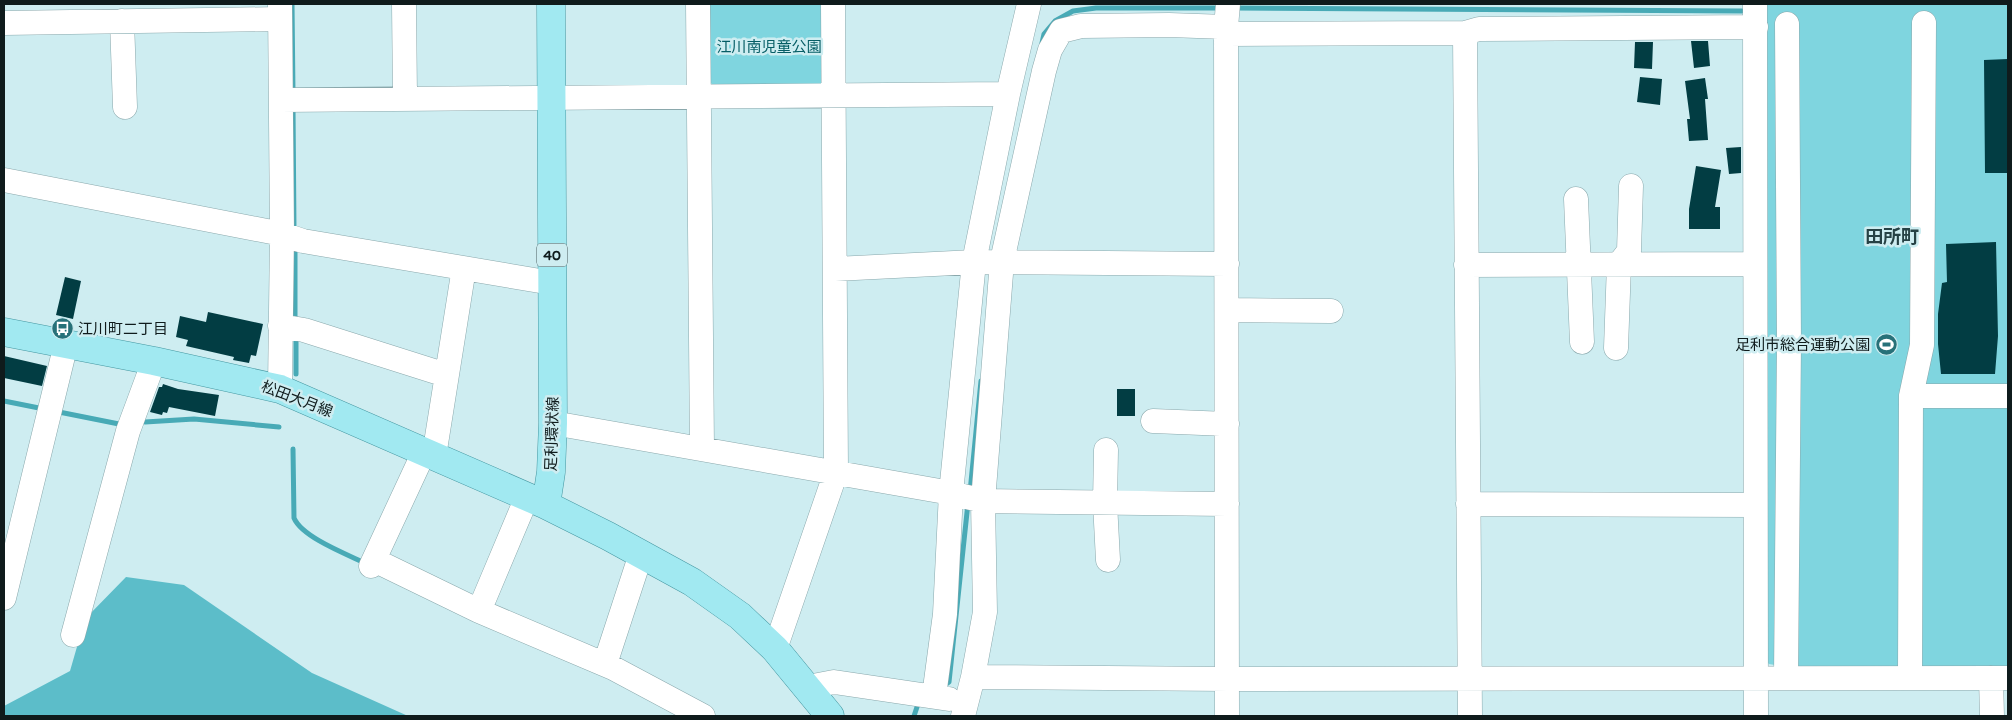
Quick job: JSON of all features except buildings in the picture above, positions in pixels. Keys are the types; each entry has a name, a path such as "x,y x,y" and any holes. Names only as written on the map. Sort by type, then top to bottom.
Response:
{"main road":[{"name":"足利環状線","path":"536,501 551,472 553,423 551,4"},
{"name":"松田大月線","path":"4,332 154,361 280,389 536,501"},
{"path":"536,501 692,582 740,616 775,649 830,716"}],"street":[{"path":"404,4 405,98"},
{"path":"698,4 702,449"},
{"path":"775,649 836,472 834,4"},
{"path":"934,696 945,614 951,493 974,262 1008,94 1029,4"},
{"path":"1755,4 1756,716"},
{"path":"4,23 122,21 280,11 290,100 292,327 280,389"},
{"path":"122,21 125,107"},
{"path":"808,687 834,682 934,696 964,709 974,677 984,612 983,501 1002,261 1044,71 1050,50 1061,31 1081,26 1227,21 1465,33 1479,29 1756,27"},
{"path":"1227,21 1227,716"},
{"path":"1910,677 1911,396 1922,345 1924,23"},
{"path":"1786,678 1789,343 1787,24"},
{"path":"1465,33 1470,716"},
{"path":"290,100 1008,94"},
{"path":"4,180 291,237 552,283"},
{"path":"1616,348 1619,264 1630,251 1631,186"},
{"path":"1576,200 1582,342"},
{"path":"835,269 1002,261 1227,264"},
{"path":"1466,265 1755,264"},
{"path":"464,268 446,375 429,454 372,563 479,612 605,664 703,716"},
{"path":"1227,310 1332,311"},
{"path":"292,327 446,375"},
{"path":"4,598 66,344"},
{"path":"73,634 128,431 154,361"},
{"path":"1911,396 2008,396"},
{"path":"1153,421 1227,424"},
{"path":"553,423 836,472 951,493 983,501 1227,504"},
{"path":"1106,450 1105,502 1108,560"},
{"path":"479,612 536,501"},
{"path":"1468,504 1755,506"},
{"path":"605,664 641,554"},
{"path":"974,677 1227,679 2000,678 1992,716"}],"green space":[{"name":"江川南児童公園","path":"710,4 827,4 828,83 821,89 715,90 710,81"},
{"name":"足利市総合運動公園","path":"1765,4 2008,4 2008,668 1802,669 1769,664 1764,659"}],"shaded area":[{"path":"126,577 184,585 312,673 408,716 4,716 4,706 70,671 85,619"}],"waterway":[{"path":"292,4 293,94"},
{"path":"1042,43 1044,34 1055,21 1073,11 1096,8 1220,8"},
{"path":"1234,8 1742,11"},
{"path":"293,107 294,231"},
{"path":"295,245 295,324"},
{"path":"296,335 296,374"},
{"path":"970,492 981,381"},
{"path":"4,401 44,409"},
{"path":"59,412 124,425"},
{"path":"145,422 194,419 279,427"},
{"path":"293,449 294,518 306,532 315,538 365,563"},
{"path":"942,687 949,682 968,503"},
{"path":"914,716 921,701"}],"place":[{"name":"江川町二丁目","path":"62,329"},
{"name":"足利市総合運動公園","path":"1886,345"}],"district":[{"name":"田所町","path":"1892,237"}]}
